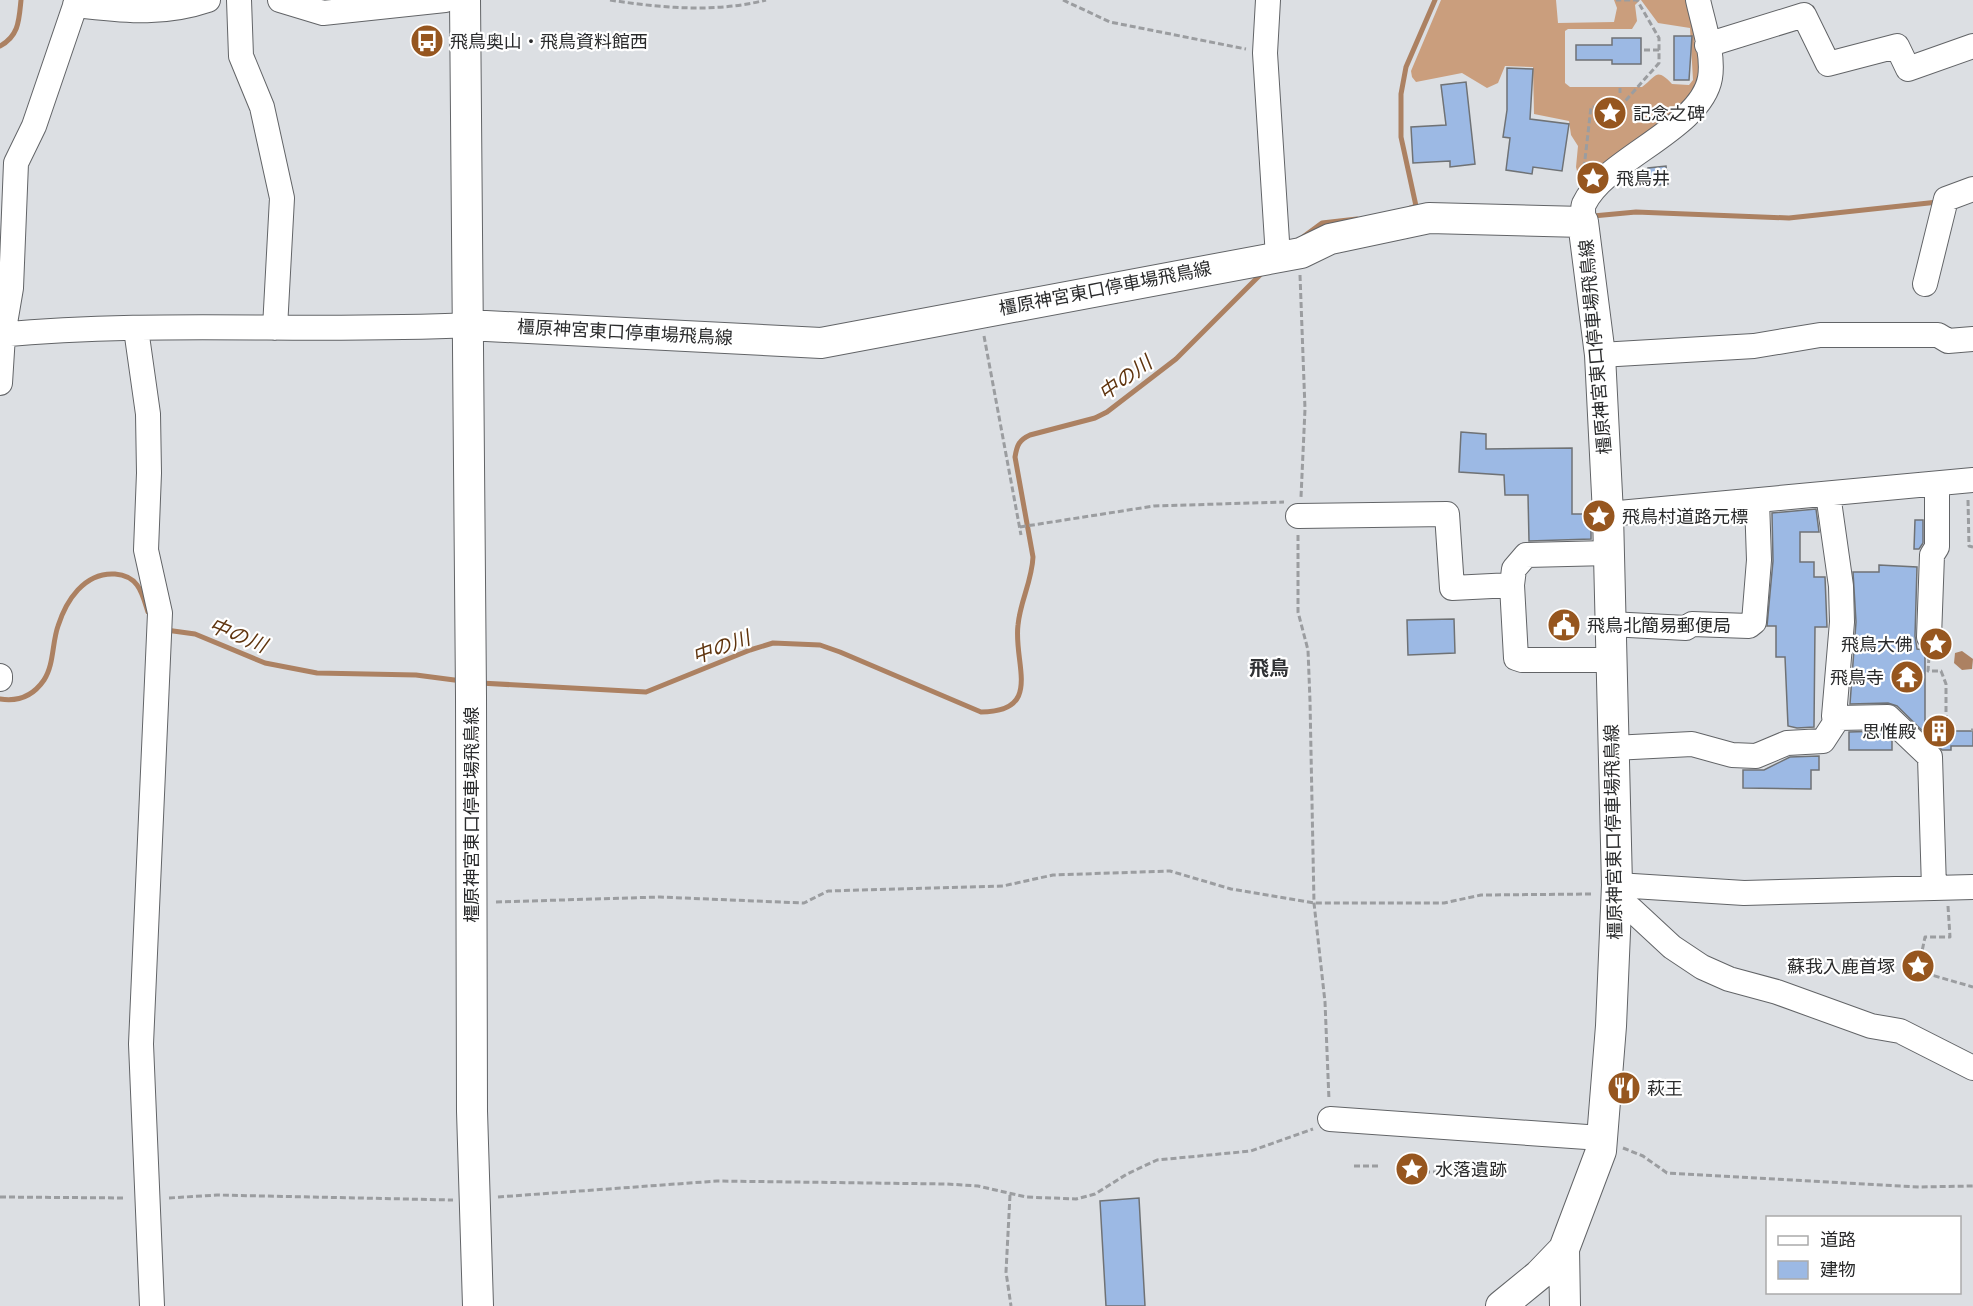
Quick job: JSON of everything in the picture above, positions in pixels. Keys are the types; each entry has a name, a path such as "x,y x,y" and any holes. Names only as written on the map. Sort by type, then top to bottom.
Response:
{"main road":[{"name":"橿原神宮東口停車場飛鳥線","path":"465,0 471,686 470,903 473,1200 478,1306"},
{"name":"橿原神宮東口停車場飛鳥線","path":"467,325 821,343 1242,262 1290,255 1330,239 1429,218 1583,222 1600,354 1608,514 1617,894 1607,1092 1601,1151 1564,1249 1565,1306"},
{"path":"1501,1306 1539,1275 1564,1249"}],"street":[{"path":"0,383 2,335 11,288 16,163 34,126 76,2 134,12 181,9 208,0"},
{"path":"239,0 241,56 262,107 282,198 275,328"},
{"path":"280,0 322,13 445,0"},
{"path":"1268,0 1265,52 1290,255"},
{"path":"1583,222 1584,205 1601,183 1695,108 1707,90 1711,75 1698,0"},
{"path":"1707,45 1804,15 1828,64 1897,46 1908,69 1973,46"},
{"path":"1925,284 1946,199 1973,189"},
{"path":"2,335 136,329 467,325"},
{"path":"136,329 148,414 149,473 146,550 160,613 141,1044 152,1306"},
{"path":"1600,354 1754,346 1820,335 1938,335 1948,341 1973,339"},
{"path":"1608,514 1970,480"},
{"path":"1929,637 1932,555 1937,547 1937,484"},
{"path":"1827,494 1841,586 1842,622 1834,716 1838,718 1888,717 1930,757 1940,887"},
{"path":"1610,624 1686,628 1692,624 1749,626 1754,622 1759,560 1757,501"},
{"path":"1299,509 1447,514 1452,588 1512,585"},
{"path":"1609,553 1526,555 1514,569 1512,585 1516,658 1522,660 1610,660"},
{"path":"1612,748 1692,744 1732,755 1756,756 1787,743 1823,741 1838,718"},
{"path":"1617,894 1973,887"},
{"path":"1617,894 1672,946 1702,967 1729,979 1778,992 1871,1026 1900,1031 1973,1068"},
{"path":"1330,1119 1601,1141"}],"path":[{"path":"610,0 671,8 752,4 766,0"},
{"path":"1064,0 1110,22 1265,52"},
{"path":"1584,170 1591,107 1620,107 1659,63 1659,38 1636,0 1616,0"},
{"path":"1644,50 1659,50"},
{"path":"1620,88 1620,93"},
{"path":"0,1197 148,1198 217,1195 403,1201 473,1200 717,1181 947,1184 978,1186 1026,1197 1076,1199 1095,1194 1157,1160 1251,1151 1313,1129 1330,1119 1325,1002 1314,903 1308,650 1298,612 1299,509 1305,409 1290,255"},
{"path":"980,312 1021,535"},
{"path":"1970,480 1969,546 1973,546"},
{"path":"1020,527 1154,506 1299,509"},
{"path":"1929,637 1928,671 1941,671 1946,684 1946,756 1930,769"},
{"path":"470,903 660,897 804,903 828,891 1004,886 1053,875 1170,871 1231,889 1314,903 1444,903 1481,895 1617,894"},
{"path":"1940,887 1950,938 1924,937 1920,961 1923,961 1921,972 1973,987"},
{"path":"1601,1141 1643,1156 1667,1173 1908,1186 1973,1186"},
{"path":"1354,1166 1380,1166"},
{"path":"1415,1172 1442,1172"},
{"path":"1010,1195 1006,1272 1011,1306"}],"shaded area":[{"path":"1441,0 1556,0 1558,23 1614,22 1617,8 1614,0 1640,0 1635,5 1637,21 1632,29 1568,29 1565,31 1565,83 1570,87 1642,87 1657,75 1663,76 1672,84 1689,85 1693,80 1690,28 1658,23 1641,0 1692,0 1696,50 1703,63 1693,101 1592,176 1578,175 1576,167 1578,146 1571,135 1569,121 1534,114 1533,67 1505,66 1498,83 1487,88 1462,73 1416,82 1412,77 1411,71"},
{"path":"1962,651 1973,659 1972,669 1962,670 1954,663 1955,653"}],"building":[{"path":"1674,36 1692,36 1689,80 1674,80"},
{"path":"1612,38 1641,38 1641,64 1612,64 1612,60 1576,60 1576,45 1612,45"},
{"path":"1507,68 1533,69 1530,119 1569,124 1562,171 1533,167 1532,174 1506,170 1510,138 1503,137 1507,110"},
{"path":"1466,82 1475,164 1450,167 1450,161 1413,163 1411,127 1446,125 1441,85"},
{"path":"1666,166 1668,184 1650,186 1648,168"},
{"path":"1461,432 1486,434 1486,449 1572,448 1572,514 1591,514 1591,539 1529,541 1528,495 1505,495 1504,475 1459,472"},
{"path":"1816,509 1819,532 1800,532 1800,562 1814,562 1814,577 1825,577 1827,627 1815,627 1814,727 1797,728 1788,726 1785,657 1776,657 1776,626 1767,626 1773,561 1772,513"},
{"path":"1915,520 1923,520 1923,543 1919,549 1914,549"},
{"path":"1879,565 1917,567 1915,636 1917,649 1925,650 1925,722 1948,722 1948,731 1973,731 1973,746 1951,746 1951,750 1942,750 1897,706 1888,703 1850,704 1856,622 1853,572 1879,572"},
{"path":"1454,619 1455,653 1408,655 1407,620"},
{"path":"1882,731 1892,741 1892,750 1849,750 1849,732"},
{"path":"1819,756 1819,770 1811,770 1811,789 1743,788 1743,770 1764,770 1790,757"},
{"path":"1139,1198 1145,1306 1106,1306 1100,1201"}],"waterway":[{"path":"0,46 11,37 17,27 21,0"},
{"name":"中の川","path":"1410,208 1416,206 1401,137 1401,94 1406,67 1435,0"},
{"path":"1593,216 1636,212 1789,218 1938,202"},
{"name":"中の川","path":"1303,237 1322,223 1357,219"},
{"name":"中の川","path":"480,683 646,692 773,643 820,645 981,712 1000,710 1013,704 1019,694 1021,683 1018,625 1031,575 1033,557 1015,457 1019,443 1030,435 1095,418 1107,412 1176,359 1262,273"},
{"name":"中の川","path":"0,699 13,700 25,697 44,680 50,668 61,617 71,598 85,583 104,575 123,575 138,587 148,612"},
{"name":"中の川","path":"166,630 195,634 265,663 317,673 416,675 462,681"}],"place":[{"name":"飛鳥奥山・飛鳥資料館西","path":"427,41"},
{"name":"記念之碑","path":"1610,113"},
{"name":"飛鳥井","path":"1593,178"},
{"name":"飛鳥村道路元標","path":"1599,516"},
{"name":"飛鳥北簡易郵便局","path":"1564,625"},
{"name":"飛鳥大佛","path":"1936,644"},
{"name":"飛鳥寺","path":"1907,677"},
{"name":"思惟殿","path":"1939,731"},
{"name":"蘇我入鹿首塚","path":"1918,966"},
{"name":"萩王","path":"1624,1088"},
{"name":"水落遺跡","path":"1412,1169"}],"district":[{"name":"飛鳥","path":"1269,668"}]}
